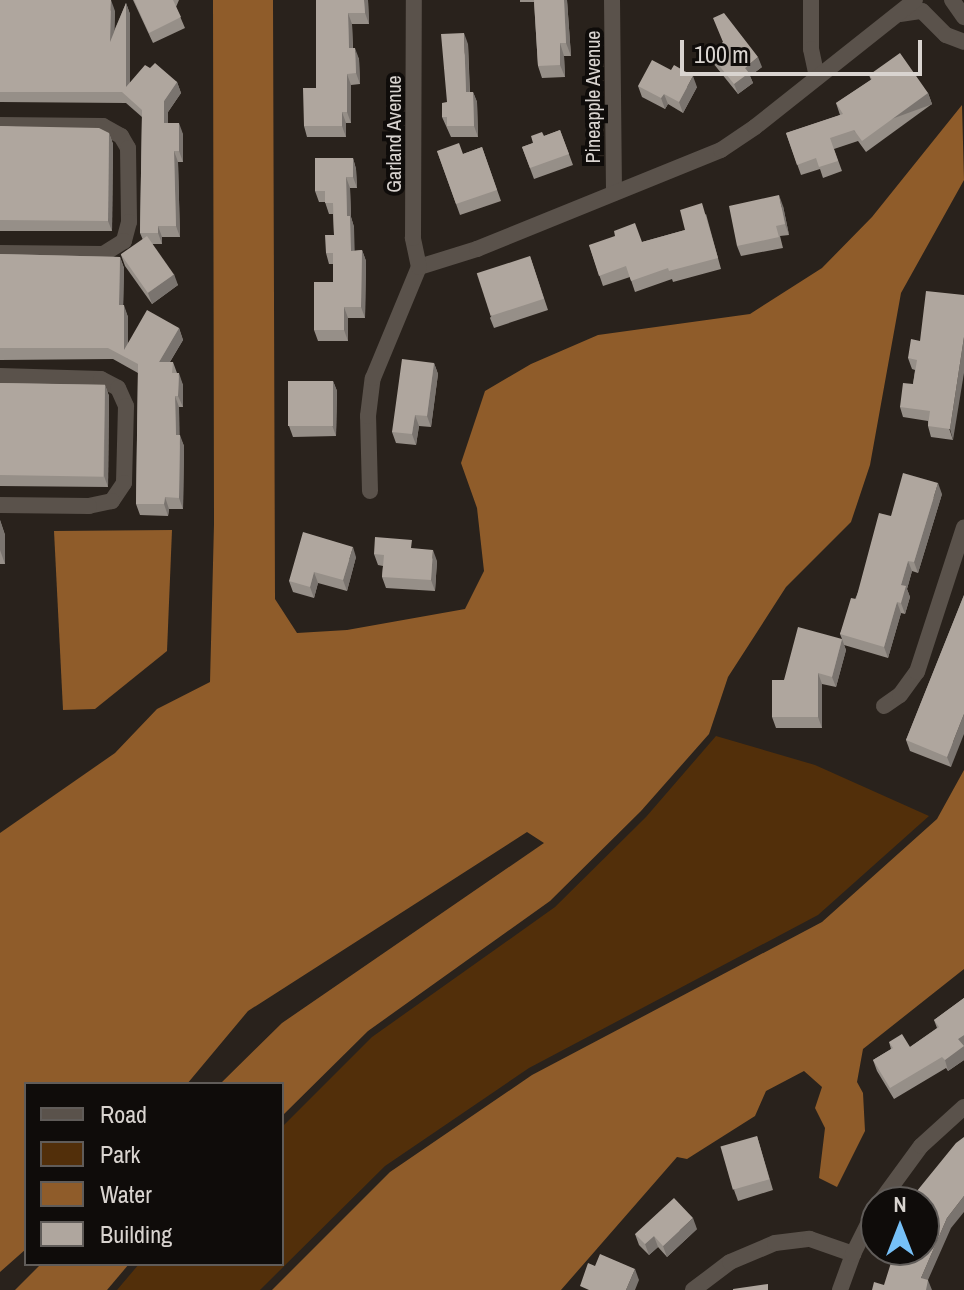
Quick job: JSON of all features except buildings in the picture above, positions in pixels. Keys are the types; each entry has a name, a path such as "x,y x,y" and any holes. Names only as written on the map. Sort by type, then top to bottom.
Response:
{"street":[{"name":"Garland Avenue","path":"414,0 413,238 419,267"},
{"name":"Pineapple Avenue","path":"612,0 614,193"},
{"path":"811,0 811,49 817,77"},
{"path":"370,491 368,416 373,378 419,267 477,249 721,150 915,0"},
{"path":"952,0 964,17"},
{"path":"895,16 905,11 922,11 946,35 964,42"},
{"path":"0,125 103,126 121,136 128,148 129,222 124,241 103,254 0,253"},
{"path":"0,376 108,381 118,388 126,406 125,476 117,496 97,506 0,505"},
{"path":"884,706 911,682 922,659 964,527"},
{"path":"892,1186 921,1146 964,1107"},
{"path":"693,1290 730,1262 775,1243 810,1239 853,1254"},
{"path":"840,1290 860,1240"}],"green space":[{"path":"716,736 815,765 929,816 818,915 529,1068 385,1166 260,1290 117,1290 137,1266 284,1266 284,1125 372,1037 555,907 646,817"}],"water":[{"path":"213,0 273,0 275,599 297,633 347,630 465,609 484,571 477,508 461,463 485,391 531,364 598,335 750,314 822,268 872,217 962,105 964,180 901,293 870,465 851,522 786,587 728,677 709,734 641,811 550,901 368,1031 284,1114 284,1082 222,1082 282,1023 544,843 527,832 248,1011 189,1082 24,1082 24,1251 0,1272 0,833 115,753 157,709 210,682 214,524"},
{"path":"172,530 167,651 95,709 63,710 54,531"},
{"path":"964,770 964,969 863,1049 857,1082 863,1093 865,1131 837,1187 819,1178 825,1128 815,1108 822,1087 804,1071 766,1091 755,1116 687,1159 677,1157 561,1290 272,1290 390,1172 532,1075 822,922 937,819"},
{"path":"39,1266 127,1266 107,1290 15,1290"}]}
